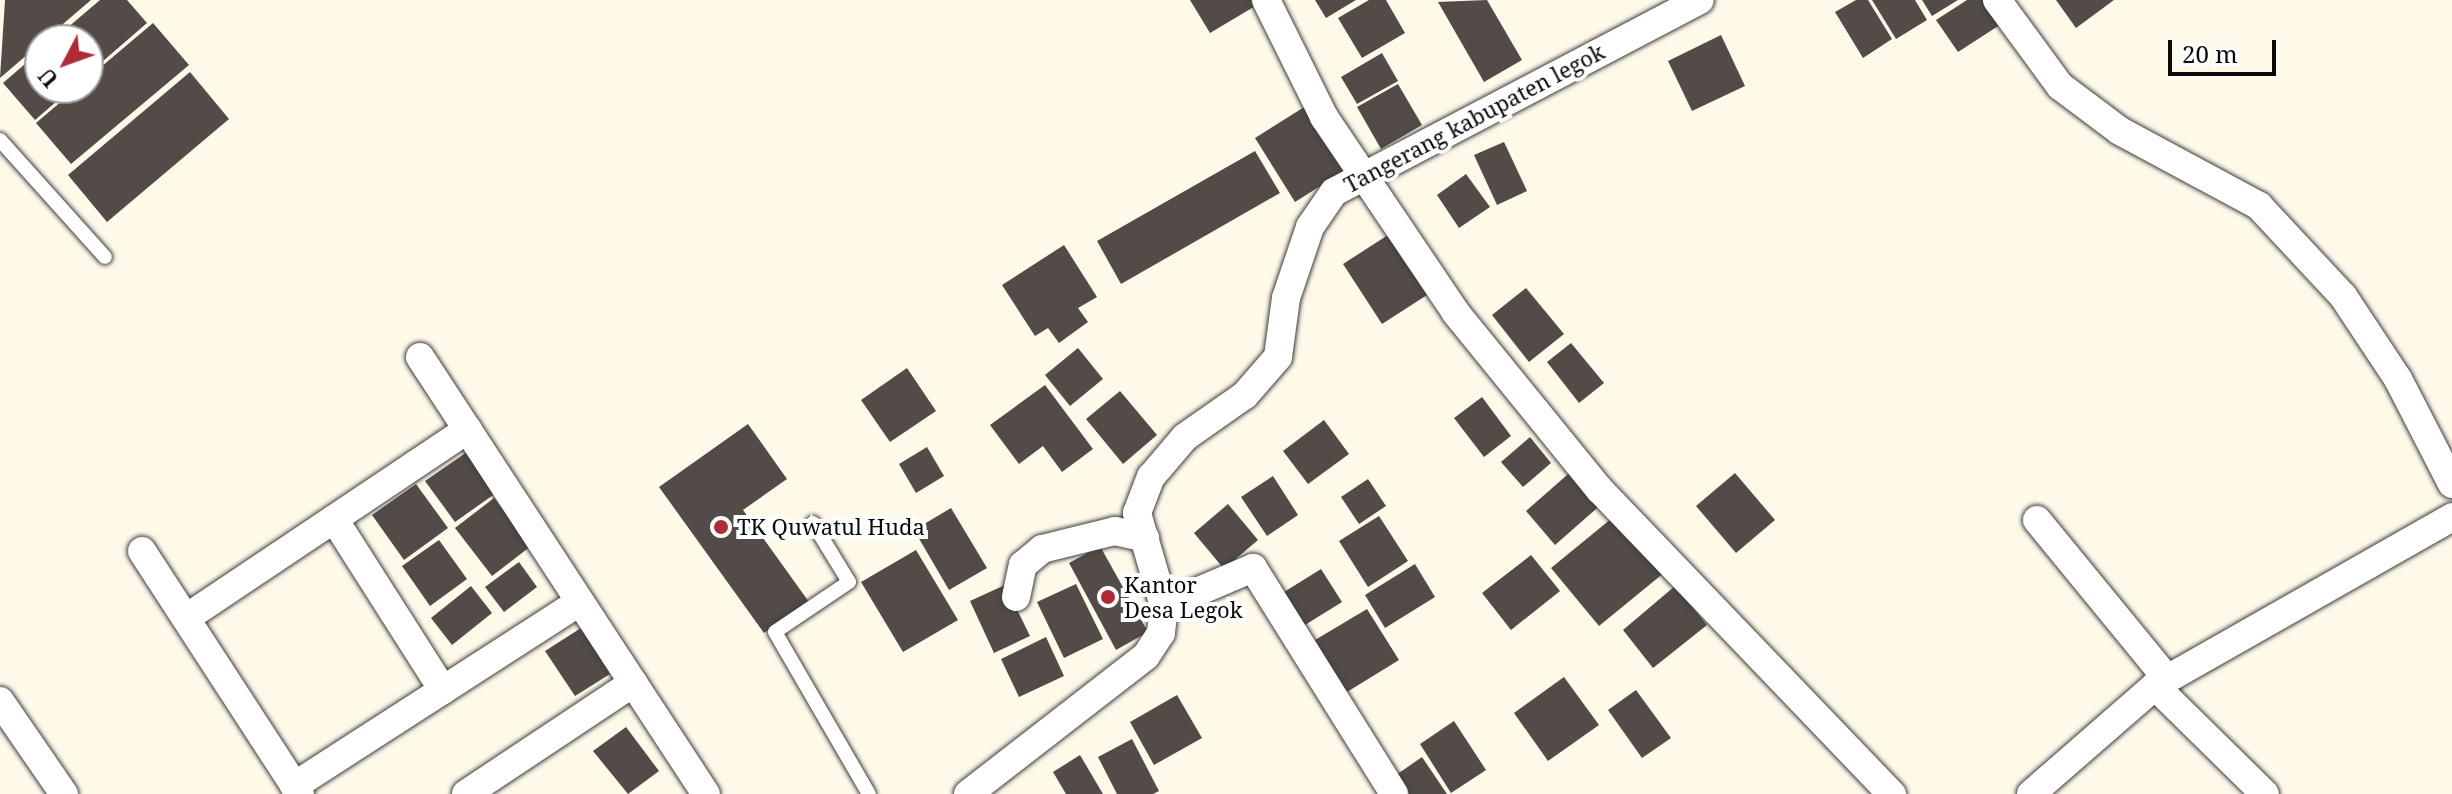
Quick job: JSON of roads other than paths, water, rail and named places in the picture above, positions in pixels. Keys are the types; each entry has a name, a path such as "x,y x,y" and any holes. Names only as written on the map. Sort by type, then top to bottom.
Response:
{"street":[{"path":"1266,0 1310,91 1456,313 1591,480 1892,794"},
{"name":"Tangerang kabupaten legok","path":"1164,606 1137,513 1151,477 1185,437 1264,377 1278,357 1286,298 1319,208 1334,192 1700,0"},
{"path":"1997,0 2060,86 2120,131 2259,206 2343,296 2398,379 2452,484"},
{"path":"420,357 706,794"},
{"path":"186,618 468,429"},
{"path":"2031,794 2161,683 2452,517"},
{"path":"334,519 443,690"},
{"path":"2037,520 2161,683 2265,794"},
{"path":"1016,597 1023,565 1042,549 1115,531 1145,538"},
{"path":"142,551 297,790 443,690 580,602"},
{"path":"968,794 1146,656 1161,633 1164,606 1253,568 1394,794"},
{"path":"466,794 507,783 633,683"},
{"path":"0,701 64,794"}],"lane":[{"path":"0,140 105,257"},
{"path":"813,523 849,582 775,632 869,794"}],"place":[{"name":"TK Quwatul Huda","path":"721,527"},
{"name":"Kantor Desa Legok","path":"1108,597"}]}
